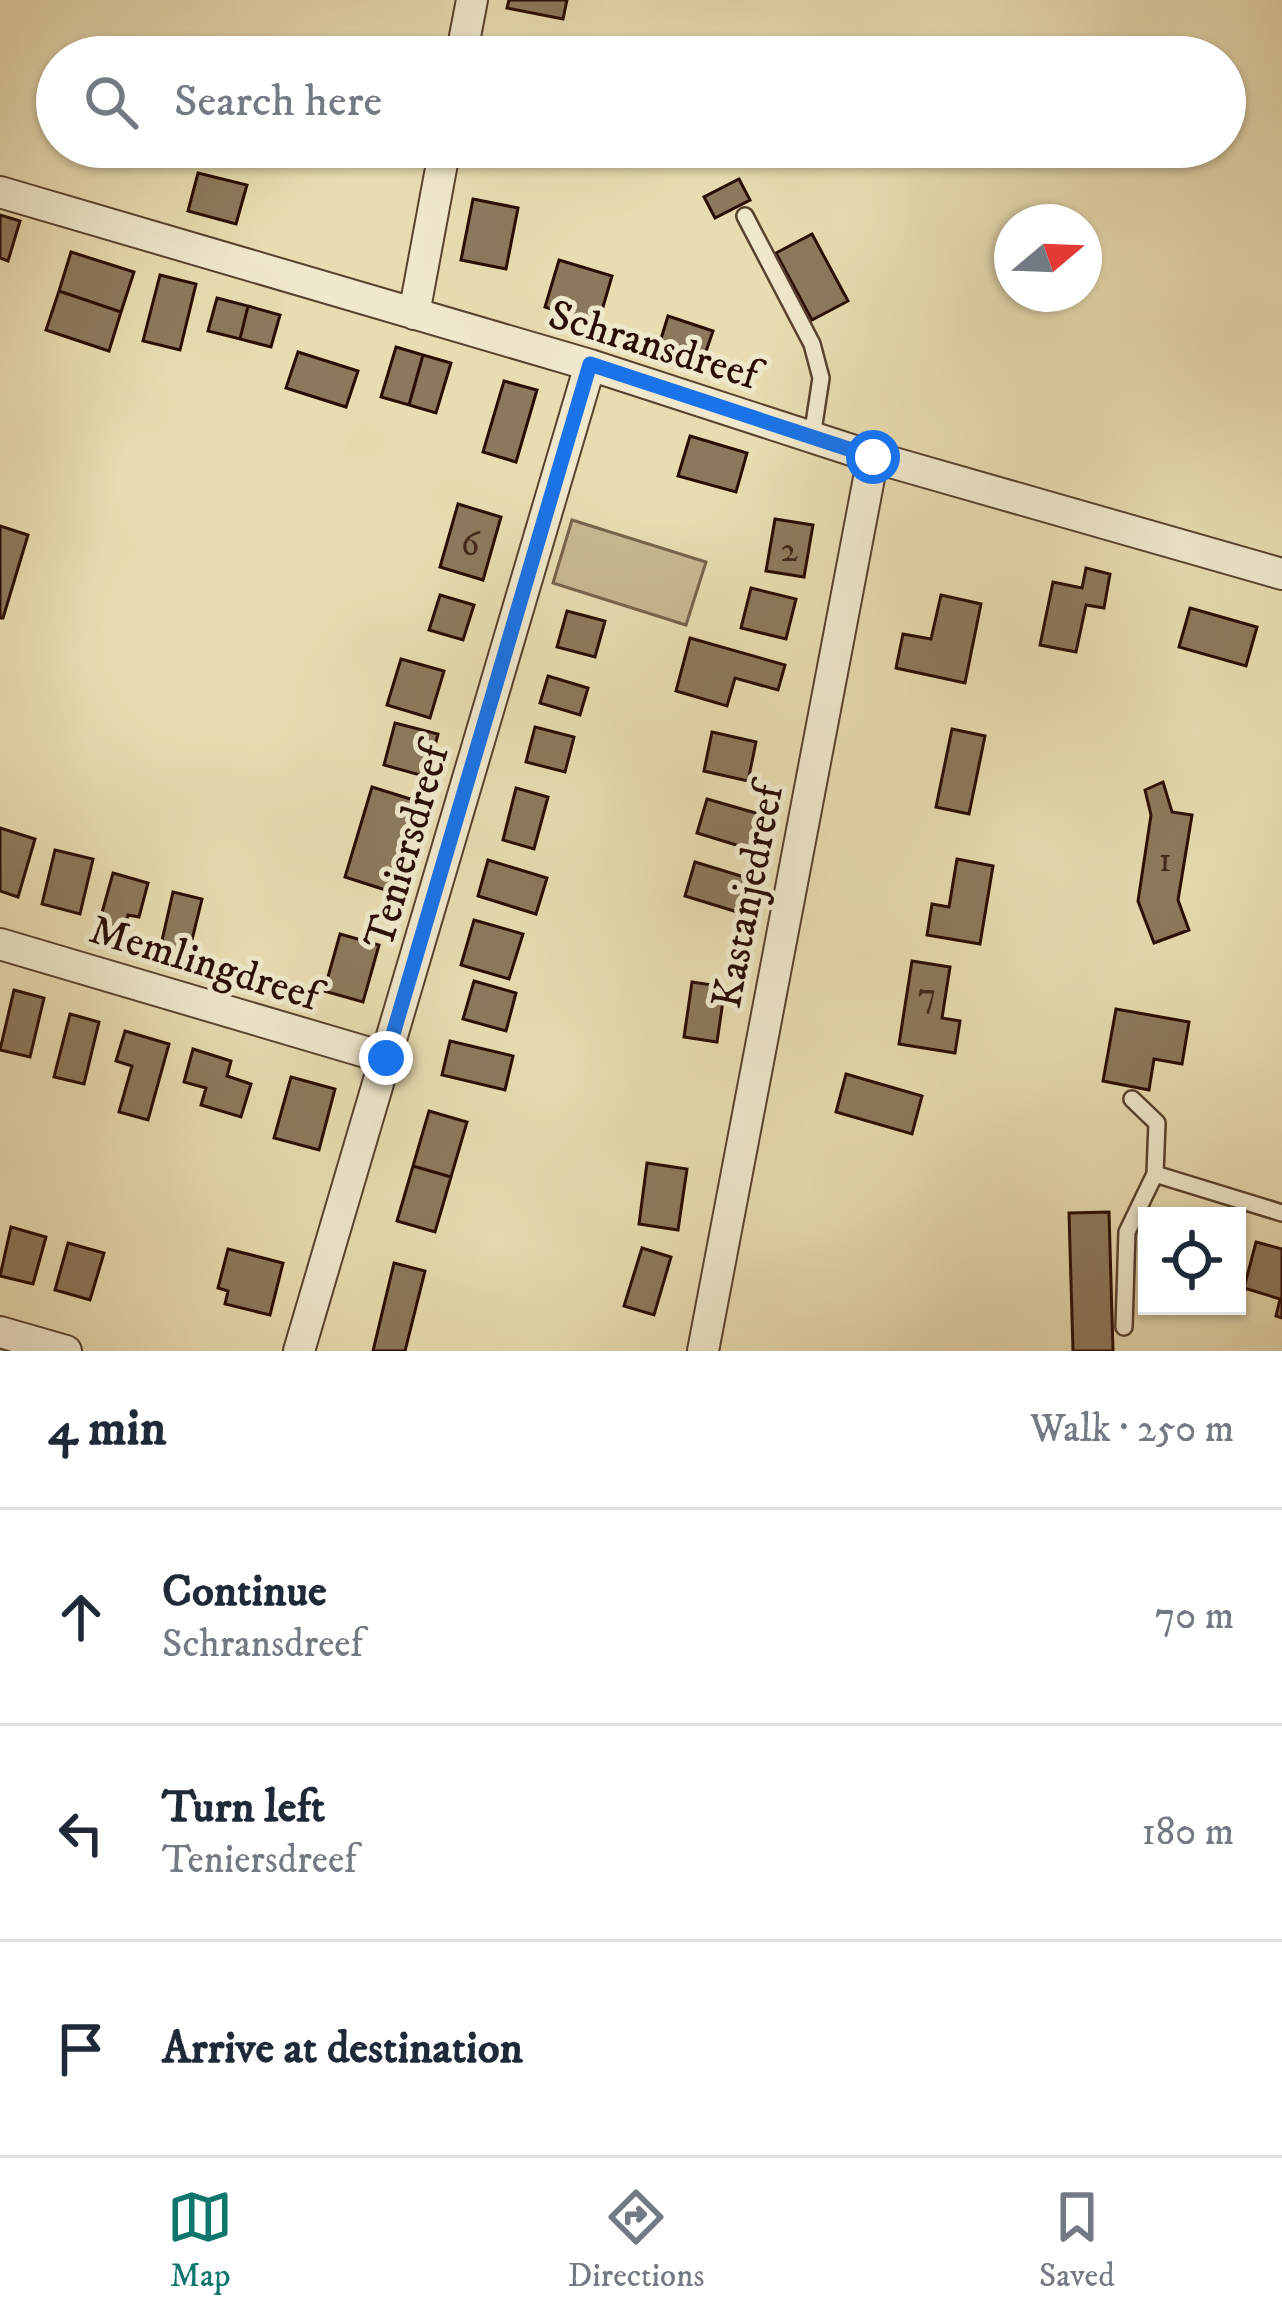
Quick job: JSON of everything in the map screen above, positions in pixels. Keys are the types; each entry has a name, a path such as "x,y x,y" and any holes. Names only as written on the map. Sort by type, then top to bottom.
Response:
{"street":[{"path":"465,36 472,0"},
{"path":"414,314 441,168"},
{"name":"Schransdreef","path":"0,192 590,364 873,457 1282,574"},
{"name":"Teniersdreef","path":"299,1351 590,364"},
{"name":"Kastanjedreef","path":"703,1351 873,457"},
{"name":"Memlingdreef","path":"0,944 386,1058"},
{"path":"0,1332 65,1351"}],"lane":[{"path":"745,217 812,344 821,378 812,437"},
{"path":"1124,1327 1126,1232 1154,1174 1157,1123 1132,1099"},
{"path":"1154,1174 1282,1213"}],"shaded area":[{"path":"572,520 706,562 686,625 553,583"}],"building":[{"path":"509,0 567,0 563,19 507,8"},
{"path":"198,173 247,185 236,224 188,211"},
{"path":"739,179 750,200 715,218 704,197"},
{"path":"473,199 518,208 506,269 461,260"},
{"path":"0,215 20,221 8,261 0,258"},
{"path":"812,234 848,301 812,320 776,253"},
{"path":"71,252 134,272 121,312 59,291"},
{"path":"559,260 612,276 598,324 545,307"},
{"path":"160,275 196,284 180,350 143,341"},
{"path":"59,291 121,312 109,351 46,330"},
{"path":"217,298 248,306 240,339 208,331"},
{"path":"248,306 280,315 271,347 240,339"},
{"path":"668,316 713,331 701,366 657,352"},
{"path":"396,347 423,355 409,405 381,397"},
{"path":"298,352 358,371 346,407 286,388"},
{"path":"423,355 451,363 436,413 409,405"},
{"path":"504,381 537,390 516,462 483,452"},
{"path":"690,436 747,453 736,492 678,476"},
{"path":"458,504 501,517 483,580 440,567"},
{"path":"775,519 813,525 804,577 766,571"},
{"path":"0,526 28,535 3,618 0,618"},
{"path":"1086,568 1110,574 1104,608 1086,605 1076,652 1040,645 1053,582 1082,588"},
{"path":"751,588 796,599 786,639 741,628"},
{"path":"440,595 474,605 463,640 429,630"},
{"path":"941,595 981,604 965,683 896,668 903,634 931,639"},
{"path":"1190,608 1257,627 1246,666 1179,647"},
{"path":"567,611 605,621 595,657 557,647"},
{"path":"690,638 785,665 778,690 735,678 727,706 676,691"},
{"path":"401,659 444,671 430,718 387,705"},
{"path":"548,676 588,688 580,715 540,703"},
{"path":"395,723 438,734 427,777 384,765"},
{"path":"535,727 574,737 565,772 526,762"},
{"path":"952,729 985,736 969,814 936,807"},
{"path":"712,732 756,742 748,781 704,771"},
{"path":"1163,782 1172,812 1192,815 1178,900 1189,930 1154,943 1138,901 1151,815 1145,790"},
{"path":"372,787 420,802 392,892 345,877"},
{"path":"516,788 548,797 534,849 503,840"},
{"path":"707,799 766,816 756,851 697,833"},
{"path":"0,828 35,839 18,897 0,891"},
{"path":"55,850 93,859 80,914 42,904"},
{"path":"957,859 993,866 980,944 927,935 932,904 949,907"},
{"path":"488,860 547,878 536,914 478,896"},
{"path":"695,862 754,880 744,914 685,896"},
{"path":"113,873 148,883 139,917 128,915 123,934 98,927"},
{"path":"173,892 202,899 189,952 161,945"},
{"path":"474,920 523,934 509,979 461,965"},
{"path":"340,934 379,945 363,1002 324,991"},
{"path":"912,961 950,967 942,1018 960,1021 955,1053 899,1044"},
{"path":"474,981 516,993 506,1031 463,1019"},
{"path":"692,982 725,987 717,1042 684,1037"},
{"path":"14,990 44,998 30,1057 0,1050"},
{"path":"1116,1009 1189,1022 1182,1064 1154,1059 1149,1090 1103,1081"},
{"path":"70,1014 99,1022 84,1084 54,1077"},
{"path":"125,1031 169,1044 148,1120 119,1112 132,1066 116,1061"},
{"path":"450,1041 513,1056 505,1090 442,1075"},
{"path":"193,1049 231,1061 227,1076 251,1084 241,1117 201,1105 206,1088 184,1082"},
{"path":"846,1074 922,1096 912,1134 836,1112"},
{"path":"291,1077 335,1089 319,1150 274,1138"},
{"path":"429,1111 467,1122 451,1177 413,1166"},
{"path":"647,1163 687,1169 678,1230 639,1224"},
{"path":"413,1166 451,1177 435,1232 397,1221"},
{"path":"1109,1212 1113,1351 1073,1351 1069,1213"},
{"path":"11,1227 46,1237 33,1284 0,1276"},
{"path":"1256,1242 1282,1249 1282,1318 1276,1316 1280,1299 1246,1289"},
{"path":"68,1243 104,1253 90,1300 55,1290"},
{"path":"642,1248 671,1257 654,1315 624,1306"},
{"path":"228,1249 283,1263 270,1315 225,1304 228,1291 218,1288"},
{"path":"394,1263 425,1271 405,1351 373,1351"}],"route":[{"path":"386,1058 590,364 873,457"}]}
